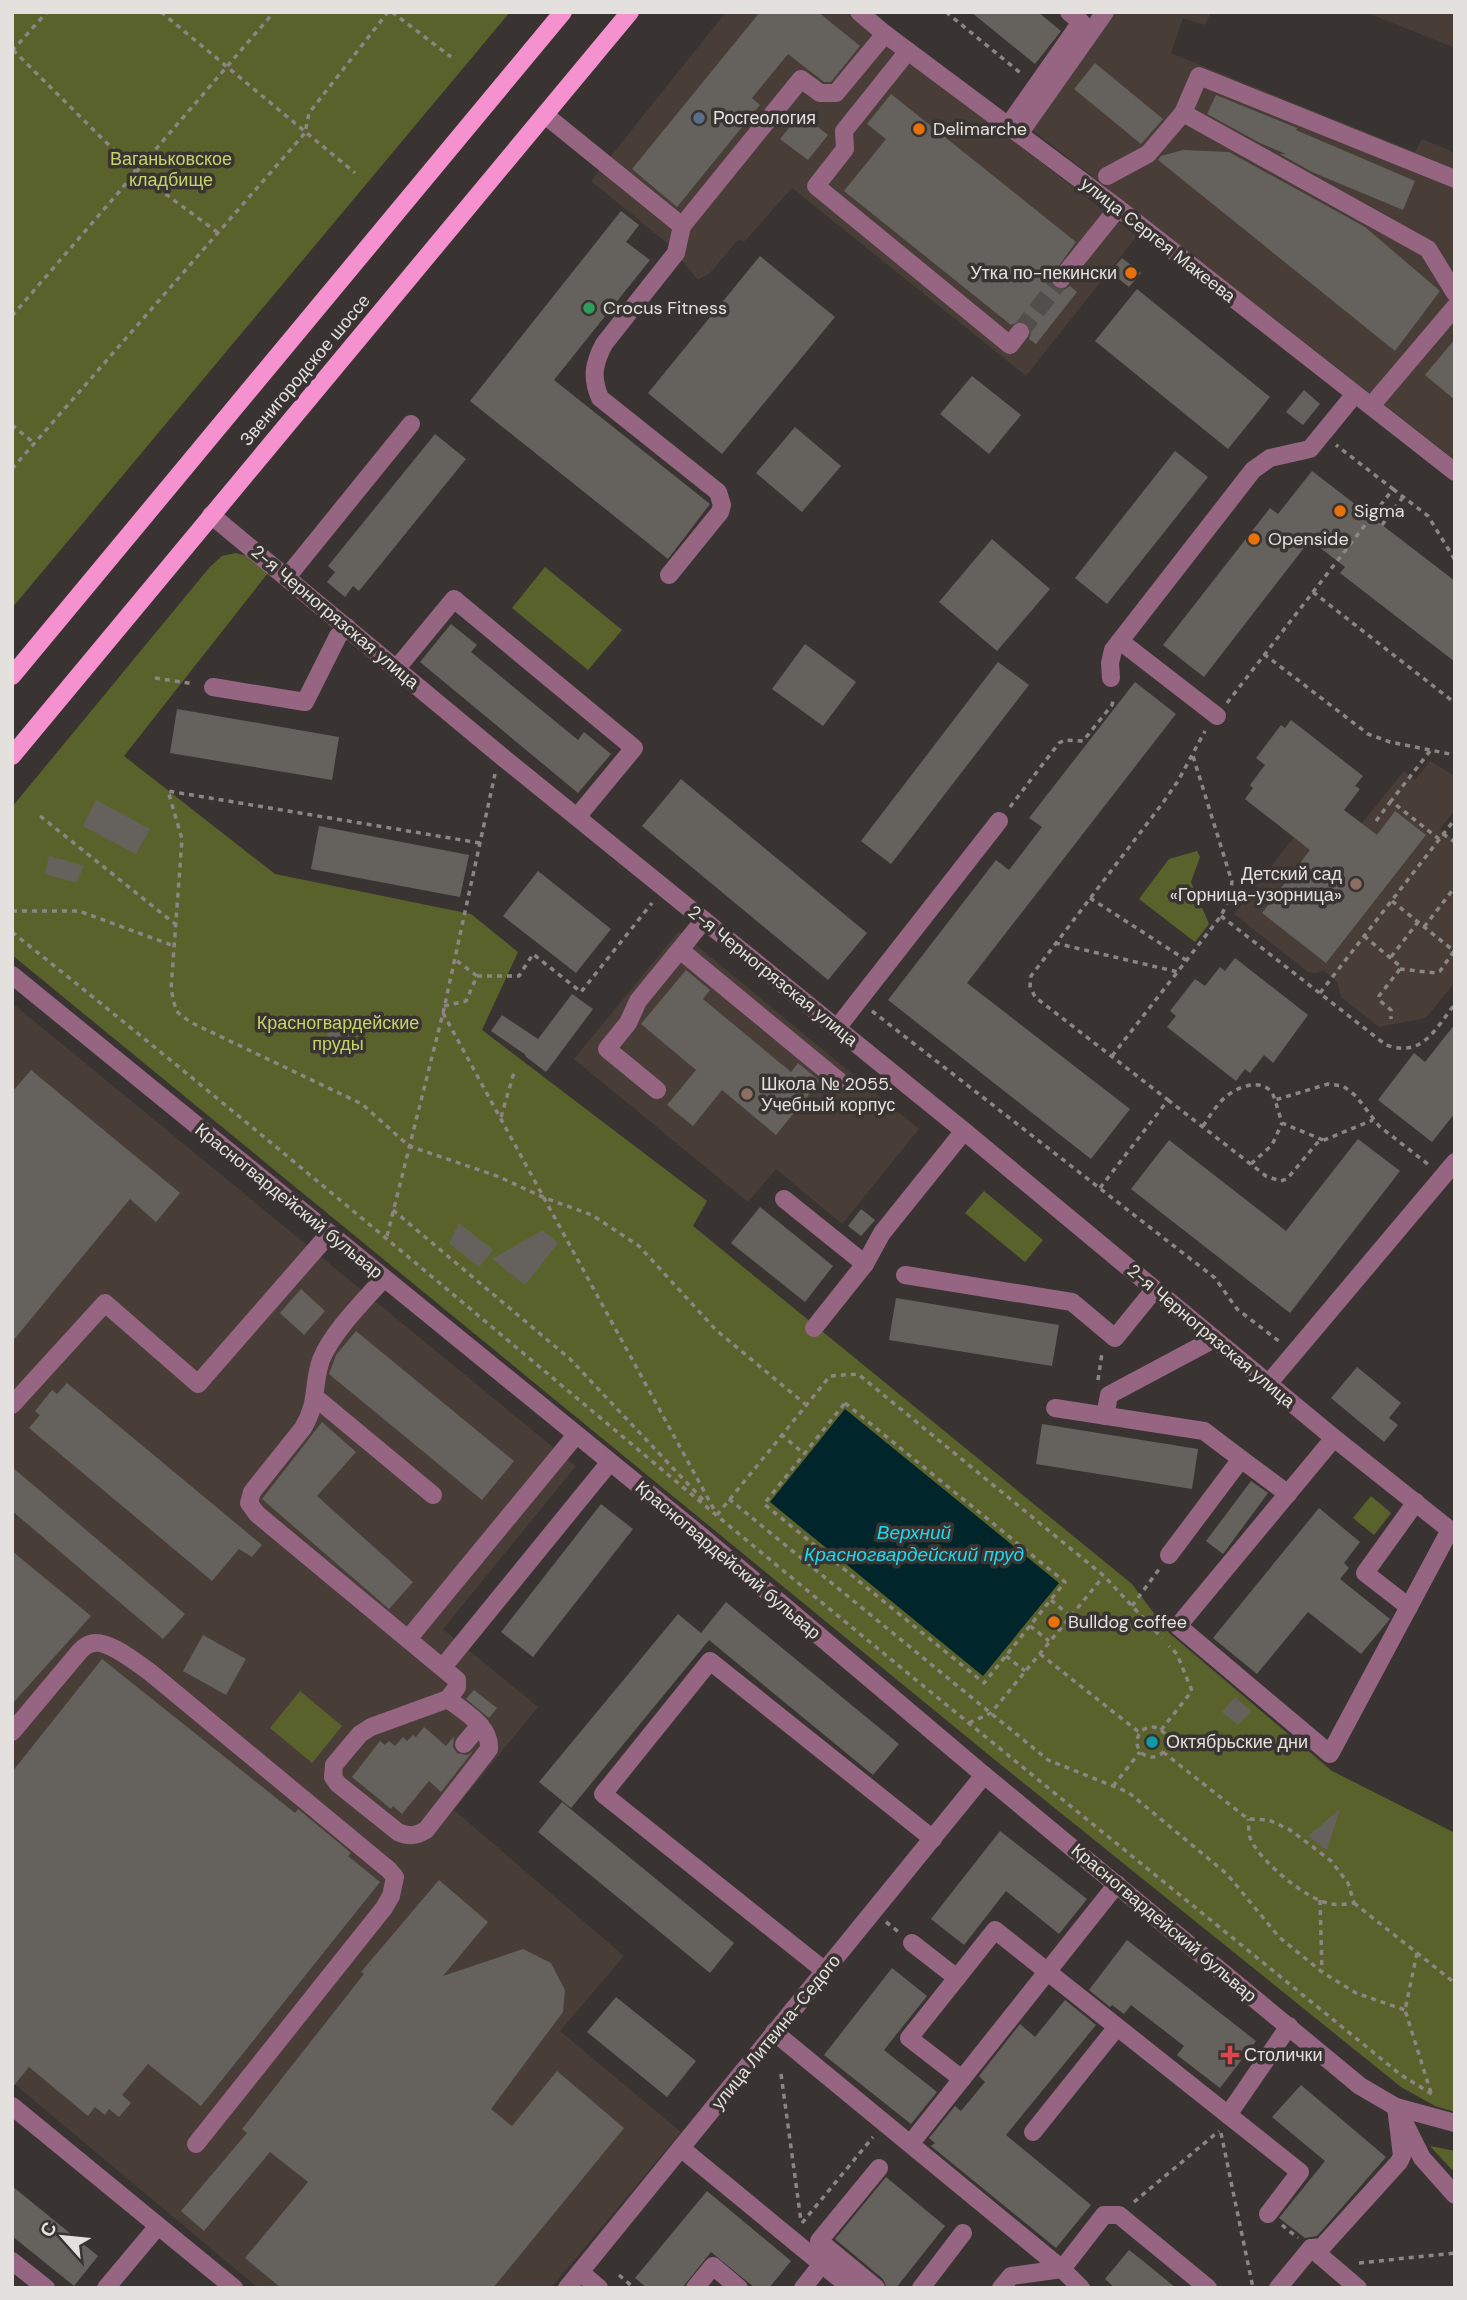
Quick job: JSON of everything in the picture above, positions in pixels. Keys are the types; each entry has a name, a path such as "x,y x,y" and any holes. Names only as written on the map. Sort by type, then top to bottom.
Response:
{"main road":[{"name":"Звенигородское шоссе","path":"12,676 563,12"},
{"name":"Звенигородское шоссе","path":"12,756 630,12"}],"street":[{"name":"улица Сергея Макеева","path":"859,12 1118,208 1455,472"},
{"path":"1014,130 1036,86 1081,22 1069,12"},
{"path":"1014,130 1105,12"},
{"path":"669,575 720,512 722,499 718,492 600,398 594,374 595,360 604,344 676,253 682,226 801,79 820,93 836,93 885,34"},
{"path":"908,51 844,131 845,149 816,186 1010,345 1020,332"},
{"path":"1107,176 1148,154 1183,113 1199,76 1455,179"},
{"path":"1183,113 1428,248 1455,293"},
{"path":"545,115 682,226"},
{"path":"1061,279 1118,208"},
{"path":"1371,406 1455,307"},
{"path":"1111,678 1111,657 1120,640 1257,465 1270,458 1305,452 1316,444 1355,394"},
{"path":"287,577 411,424"},
{"name":"2-я Черногрязская улица","path":"211,515 500,755 1450,1530 1409,1607"},
{"path":"397,668 454,599 634,748 577,817"},
{"path":"213,688 305,702 338,636 346,626"},
{"path":"1120,640 1217,716"},
{"path":"837,1028 1003,815"},
{"path":"657,1090 607,1049 628,1023 638,1001 704,920"},
{"path":"680,950 839,1081"},
{"name":"Красногвардейский бульвар","path":"12,975 610,1462 1360,2086 1396,2107 1455,2123"},
{"path":"814,1328 865,1264 882,1233 964,1131"},
{"path":"1268,1384 1449,1169"},
{"path":"784,1199 865,1264"},
{"path":"12,1405 105,1303 198,1384 330,1234"},
{"path":"905,1275 1072,1303 1115,1338 1154,1290"},
{"path":"384,1278 328,1346 318,1370 316,1398 310,1416 250,1498 252,1509 455,1677 458,1684 448,1699 365,1730 334,1765 333,1777 338,1784 398,1832 411,1836 426,1830 485,1756 490,1742 488,1735 448,1699"},
{"path":"1099,1415 1109,1395 1214,1339"},
{"path":"316,1398 433,1494"},
{"path":"1055,1408 1204,1431 1288,1494"},
{"path":"408,1639 576,1434"},
{"path":"1334,1438 1178,1626 1330,1754 1409,1607 1365,1573 1416,1502"},
{"path":"1169,1555 1241,1459"},
{"path":"443,1667 610,1462"},
{"path":"12,1732 80,1651 90,1643 99,1642 110,1646 151,1673 395,1877 395,1884 384,1909 196,2144"},
{"path":"825,1971 603,1794 710,1661 933,1839"},
{"path":"464,1744 480,1725"},
{"name":"улица Литвина-Седого","path":"567,2288 984,1775"},
{"path":"911,2143 1117,1884"},
{"path":"962,2079 909,2038 995,1930 1116,2026 1226,2120 1300,2172 1268,2214"},
{"path":"912,1943 957,1978"},
{"path":"1033,2132 1116,2026"},
{"path":"1226,2120 1289,2026"},
{"path":"774,2032 886,2122 1062,2269 1081,2288"},
{"path":"12,2106 234,2288"},
{"path":"1396,2107 1422,2158 1455,2195"},
{"path":"1278,2288 1311,2248 1322,2247 1399,2162 1402,2156 1396,2107"},
{"path":"682,2149 796,2231 822,2264 851,2288"},
{"path":"876,2288 819,2241 879,2168"},
{"path":"1001,2288 1011,2276 1062,2269 1104,2215 1119,2215 1208,2288"},
{"path":"106,2288 158,2226"},
{"path":"920,2288 963,2233"},
{"path":"1311,2248 1358,2288"},
{"path":"12,2261 46,2288"},
{"path":"803,2288 822,2264"},
{"path":"695,2288 713,2266 739,2288"},
{"path":"580,2272 599,2288"}],"path":[{"path":"47,12 13,50 136,172 218,233"},
{"path":"161,12 355,173"},
{"path":"12,316 274,12"},
{"path":"12,469 305,133 309,113 390,12 451,57"},
{"path":"946,12 1036,86"},
{"path":"12,425 34,443"},
{"path":"1323,435 1428,516 1455,561"},
{"path":"1373,1120 1314,1146 1287,1178 1280,1181 1266,1176 1035,997 1031,976 1162,804 1217,716 1393,489"},
{"path":"1382,525 1403,496"},
{"path":"1312,592 1455,703"},
{"path":"1264,654 1368,734 1382,740 1455,755"},
{"path":"155,678 213,688"},
{"path":"1003,815 1059,743 1068,740 1080,742 1087,737 1112,705 1115,693 1111,678"},
{"path":"1376,821 1430,751"},
{"path":"1112,1056 1221,916 1229,899 1231,882 1192,754"},
{"path":"387,1237 443,1013 500,755"},
{"path":"480,843 168,791 182,839 171,989 176,1012 239,1047 362,1104 409,1146 497,1176 545,1198 592,1215 639,1246 716,1330 805,1404"},
{"path":"1391,801 1439,839"},
{"path":"40,816 176,925"},
{"path":"1320,993 1455,819"},
{"path":"1443,834 1455,842"},
{"path":"1424,927 1455,887"},
{"path":"1090,898 1186,960"},
{"path":"457,961 477,976 519,976 533,954 581,992 655,899"},
{"path":"1391,901 1454,947 1453,954 1436,973 1400,969"},
{"path":"12,911 79,911 174,946"},
{"path":"1221,916 1387,1045 1408,1049 1423,1043 1455,1004"},
{"path":"1391,957 1418,922"},
{"path":"12,932 208,1088 969,1723 1401,2075 1433,2096 1444,2099"},
{"path":"1364,936 1399,964 1400,969"},
{"path":"1055,943 1178,972"},
{"path":"1391,1018 1391,1010 1381,1002 1379,996 1400,969"},
{"path":"444,1006 466,1001 477,976"},
{"path":"859,1001 1215,1278 1237,1309 1281,1343"},
{"path":"443,1013 717,1515"},
{"path":"500,1118 516,1069"},
{"path":"1202,1127 1223,1099 1235,1090 1255,1084 1265,1085 1273,1092 1282,1123 1272,1145 1251,1164"},
{"path":"1275,1100 1328,1084 1337,1084 1356,1096 1373,1120 1449,1169"},
{"path":"1100,1188 1168,1100"},
{"path":"1282,1123 1324,1140"},
{"path":"393,1210 570,1359 717,1515"},
{"path":"1099,1415 1102,1352 1115,1338"},
{"path":"717,1515 780,1434 830,1376 858,1374 1104,1576 1177,1654 1192,1691 1161,1730"},
{"path":"845,1404 1065,1582 984,1683 764,1504 804,1454 845,1404"},
{"path":"780,1434 804,1454"},
{"path":"730,1499 1048,1760 1128,1792 1227,1874 1279,1937 1322,1972 1356,1993 1405,2010"},
{"path":"1132,1606 1169,1555"},
{"path":"969,1723 991,1713 1104,1576"},
{"path":"1051,1600 1070,1616"},
{"path":"1030,1626 1049,1641"},
{"path":"1040,1654 1140,1733"},
{"path":"1006,1656 1025,1671"},
{"path":"1151,1727 1161,1730 1167,1738 1164,1752 1153,1758 1140,1752 1137,1746 1140,1733 1151,1727"},
{"path":"1113,1786 1140,1752"},
{"path":"1164,1752 1248,1819 1269,1820 1290,1830 1331,1861 1348,1883 1354,1903 1455,1983"},
{"path":"1248,1819 1250,1839 1263,1857 1304,1891 1332,1904 1354,1903"},
{"path":"1320,1900 1322,1972"},
{"path":"874,1913 912,1943"},
{"path":"1417,1953 1405,2010 1436,2108"},
{"path":"781,2074 796,2231"},
{"path":"1119,2215 1226,2120"},
{"path":"1226,2120 1253,2288"},
{"path":"796,2231 886,2122"},
{"path":"1268,2214 1311,2248"},
{"path":"1332,2267 1455,2253"},
{"path":"619,2275 634,2288"}],"shaded area":[{"path":"726,12 845,12 1137,236 1026,376 792,188 745,241 738,240 710,273 698,280 667,243 591,181"},
{"path":"1097,12 1211,12 1205,25 1183,18 1171,53 1415,152 1422,139 1455,153 1455,460 1021,121"},
{"path":"1365,12 1455,12 1455,48"},
{"name":"Детский сад «Горница-узорница»","path":"1430,761 1455,776 1455,810 1440,829 1455,840 1455,982 1426,1018 1379,1027 1341,997 1337,982 1332,977 1323,971 1308,972 1234,914 1294,837 1330,844 1352,816 1362,823 1404,771 1415,780"},
{"name":"Школа № 2055. Учебный корпус","path":"679,931 919,1129 842,1224 776,1169 748,1202 574,1059"},
{"path":"12,1003 576,1466 443,1629 538,1707 454,1810 624,1956 560,2031 681,2132 551,2288 258,2288 12,2082"}],"green space":[{"name":"Ваганьковское кладбище","path":"12,12 510,12 12,608"},
{"name":"Красногвардейские пруды","path":"236,553 247,556 268,573 124,756 275,874 471,914 518,952 482,1030 707,1201 693,1226 1132,1584 1168,1632 1332,1771 1455,1833 1455,2112 1435,2106 1401,2087 995,1760 12,955 12,807 209,568 222,556"},
{"path":"545,567 622,630 588,670 512,608"},
{"path":"1197,851 1200,857 1191,882 1209,924 1195,942 1139,899 1169,859"},
{"path":"984,1191 1043,1240 1025,1262 965,1213"},
{"path":"1371,1496 1391,1513 1374,1535 1353,1518"},
{"path":"300,1691 342,1726 312,1763 270,1728"},
{"path":"1430,2146 1455,2151 1455,2173"}],"water":[{"name":"Верхний Красногвардейский пруд","path":"845,1409 1059,1583 983,1676 770,1502"}],"building":[{"path":"760,12 818,12 860,46 831,82 824,82 788,54 752,98 760,105 677,207 632,169"},
{"path":"971,12 1038,12 1061,31 1035,64"},
{"path":"1095,63 1163,119 1141,144 1074,89"},
{"path":"891,94 1076,242 1050,278 1054,288 1064,290 1070,286 1077,292 1036,344 1029,339 1031,333 1027,323 1021,321 1011,325 844,191 886,139 867,124"},
{"path":"1216,95 1415,181 1403,210 1312,172 1280,154 1286,154 1207,114"},
{"path":"801,113 828,135 808,160 780,139"},
{"path":"1183,150 1229,152 1365,227 1440,291 1395,351 1158,160 1161,156"},
{"path":"621,211 639,225 626,242 650,260 554,380 710,504 668,559 470,401"},
{"path":"760,256 835,317 722,454 648,393"},
{"path":"1122,258 1141,273 1129,287 1110,272"},
{"path":"1137,289 1270,397 1228,449 1095,341"},
{"path":"1455,339 1455,400 1425,375"},
{"path":"972,376 1021,415 989,454 940,414"},
{"path":"1304,390 1320,404 1303,425 1286,412"},
{"path":"795,427 841,466 802,512 756,473"},
{"path":"435,434 466,459 359,591 353,586 345,597 327,582 335,572 328,566"},
{"path":"1175,451 1208,477 1107,604 1075,578"},
{"path":"1312,471 1455,581 1455,662 1340,573 1345,567 1310,540 1204,677 1163,645 1270,508 1278,514"},
{"path":"992,539 1050,589 997,651 939,602"},
{"path":"451,624 477,645 471,652 578,740 584,732 611,754 578,793 420,662"},
{"path":"805,644 856,682 823,726 772,689"},
{"path":"998,662 1029,685 891,864 861,841"},
{"path":"1135,682 1176,714 967,983 1130,1109 1091,1159 888,1000 996,860 1009,870 1042,827 1029,818"},
{"path":"177,709 339,737 332,780 170,753"},
{"path":"1291,720 1363,776 1355,786 1360,789 1344,810 1377,835 1395,811 1426,835 1326,963 1262,913 1310,850 1245,799 1253,788 1250,785 1265,765 1256,758 1281,725 1285,728"},
{"path":"681,779 867,933 828,980 642,826"},
{"path":"96,800 150,829 136,854 83,826"},
{"path":"319,826 469,855 460,897 311,869"},
{"path":"49,856 84,866 76,883 45,874"},
{"path":"538,871 611,929 576,973 503,916"},
{"path":"1235,958 1308,1015 1273,1063 1264,1055 1250,1073 1245,1069 1236,1081 1167,1027 1176,1016 1170,1011 1195,979 1205,986 1220,967 1225,971"},
{"path":"686,970 710,990 703,999 791,1072 798,1063 820,1081 776,1135 722,1090 693,1126 667,1105 696,1070 641,1024"},
{"path":"572,994 593,1009 546,1072 491,1031 502,1015 538,1039"},
{"path":"1455,1024 1455,1113 1432,1142 1378,1100 1414,1053 1425,1062"},
{"path":"352,1027 354,1051 328,1052 327,1028"},
{"path":"31,1070 180,1193 156,1222 130,1199 12,1342 12,1092"},
{"path":"1358,1139 1400,1171 1290,1313 1131,1189 1169,1140 1286,1231"},
{"path":"760,1207 833,1266 805,1302 731,1243"},
{"path":"861,1209 875,1220 861,1236 848,1226"},
{"path":"459,1223 493,1250 479,1267 449,1243"},
{"path":"543,1230 558,1243 525,1285 492,1259"},
{"path":"301,1289 325,1311 304,1335 280,1313"},
{"path":"896,1298 1059,1325 1052,1366 889,1340"},
{"path":"356,1331 514,1461 482,1500 329,1374 336,1355"},
{"path":"1357,1367 1401,1403 1389,1418 1398,1425 1384,1442 1331,1398"},
{"path":"67,1383 262,1545 252,1557 239,1549 212,1581 29,1428 40,1415 35,1411 52,1390 57,1394"},
{"path":"322,1422 356,1452 317,1496 413,1582 389,1609 262,1499"},
{"path":"1042,1424 1198,1449 1192,1489 1036,1464"},
{"path":"12,1467 185,1614 163,1639 12,1511"},
{"path":"1251,1481 1268,1493 1223,1554 1206,1541"},
{"path":"601,1504 633,1529 533,1657 501,1632"},
{"path":"1319,1508 1360,1542 1344,1563 1349,1568 1340,1579 1390,1619 1361,1654 1308,1612 1257,1674 1213,1638"},
{"path":"12,1551 91,1616 12,1704"},
{"path":"726,1602 899,1744 873,1775 709,1640 571,1808 539,1782 678,1614 701,1633"},
{"path":"203,1635 246,1659 226,1695 183,1671"},
{"path":"102,1659 295,1813 298,1809 351,1853 348,1856 380,1882 201,2106 148,2064 122,2095 131,2103 119,2117 109,2109 105,2115 95,2107 88,2116 29,2067 12,2088 12,1772"},
{"path":"474,1690 497,1708 489,1718 466,1699"},
{"path":"1235,1697 1251,1711 1238,1725 1222,1712"},
{"path":"424,1727 446,1746 454,1736 453,1747 457,1753 467,1755 473,1751 441,1792 429,1781 402,1814 393,1806 391,1809 352,1777 380,1741 385,1745 389,1741 395,1746 403,1737 407,1741 413,1735 416,1737"},
{"path":"562,1802 734,1943 710,1973 538,1832"},
{"path":"1340,1809 1327,1850 1308,1836"},
{"path":"1000,1831 1087,1899 1059,1934 1006,1891 964,1945 931,1919"},
{"path":"439,1880 488,1922 443,1976 523,1949 551,1963 565,1990 563,2012 491,2109 512,2126 557,2071 624,2128 493,2288 281,2288 245,2258 308,2182 270,2152 204,2231 181,2211 247,2133 242,2129 364,1974 361,1972"},
{"path":"1127,1940 1256,2041 1220,2088 1177,2055 1184,2046 1131,2005 1124,2014 1112,2005 1110,2007 1089,1990"},
{"path":"892,1968 927,1996 884,2050 937,2092 911,2124 824,2055"},
{"path":"616,1997 696,2061 667,2097 587,2032"},
{"path":"1065,2000 1096,2025 1006,2135 1091,2205 1056,2248 931,2146 935,2143 929,2138 955,2106 961,2111 985,2082 979,2076 1020,2024 1035,2037"},
{"path":"1301,2085 1386,2157 1317,2236 1305,2238 1279,2218 1325,2161 1272,2117"},
{"path":"886,2177 945,2226 896,2288 887,2288 883,2279 835,2239"},
{"path":"12,2186 98,2256 74,2286 12,2236"},
{"path":"707,2191 791,2261 769,2288 755,2288 711,2252 682,2288 647,2288 635,2278"},
{"path":"1129,2250 1176,2288 1115,2288 1105,2279"}],"tunnel":[{"path":"1020,332 1061,279"}],"place":[{"name":"Росгеология","path":"699,118"},
{"name":"Delimarche","path":"919,129"},
{"name":"Утка по-пекински","path":"1131,273"},
{"name":"Crocus Fitness","path":"589,308"},
{"name":"Sigma","path":"1340,511"},
{"name":"Openside","path":"1254,539"},
{"name":"Детский сад «Горница-узорница»","path":"1356,884"},
{"name":"Школа № 2055. Учебный корпус","path":"747,1094"},
{"name":"Bulldog coffee","path":"1054,1622"},
{"name":"Октябрьские дни","path":"1152,1742"},
{"name":"Столички","path":"1230,2055"}]}
